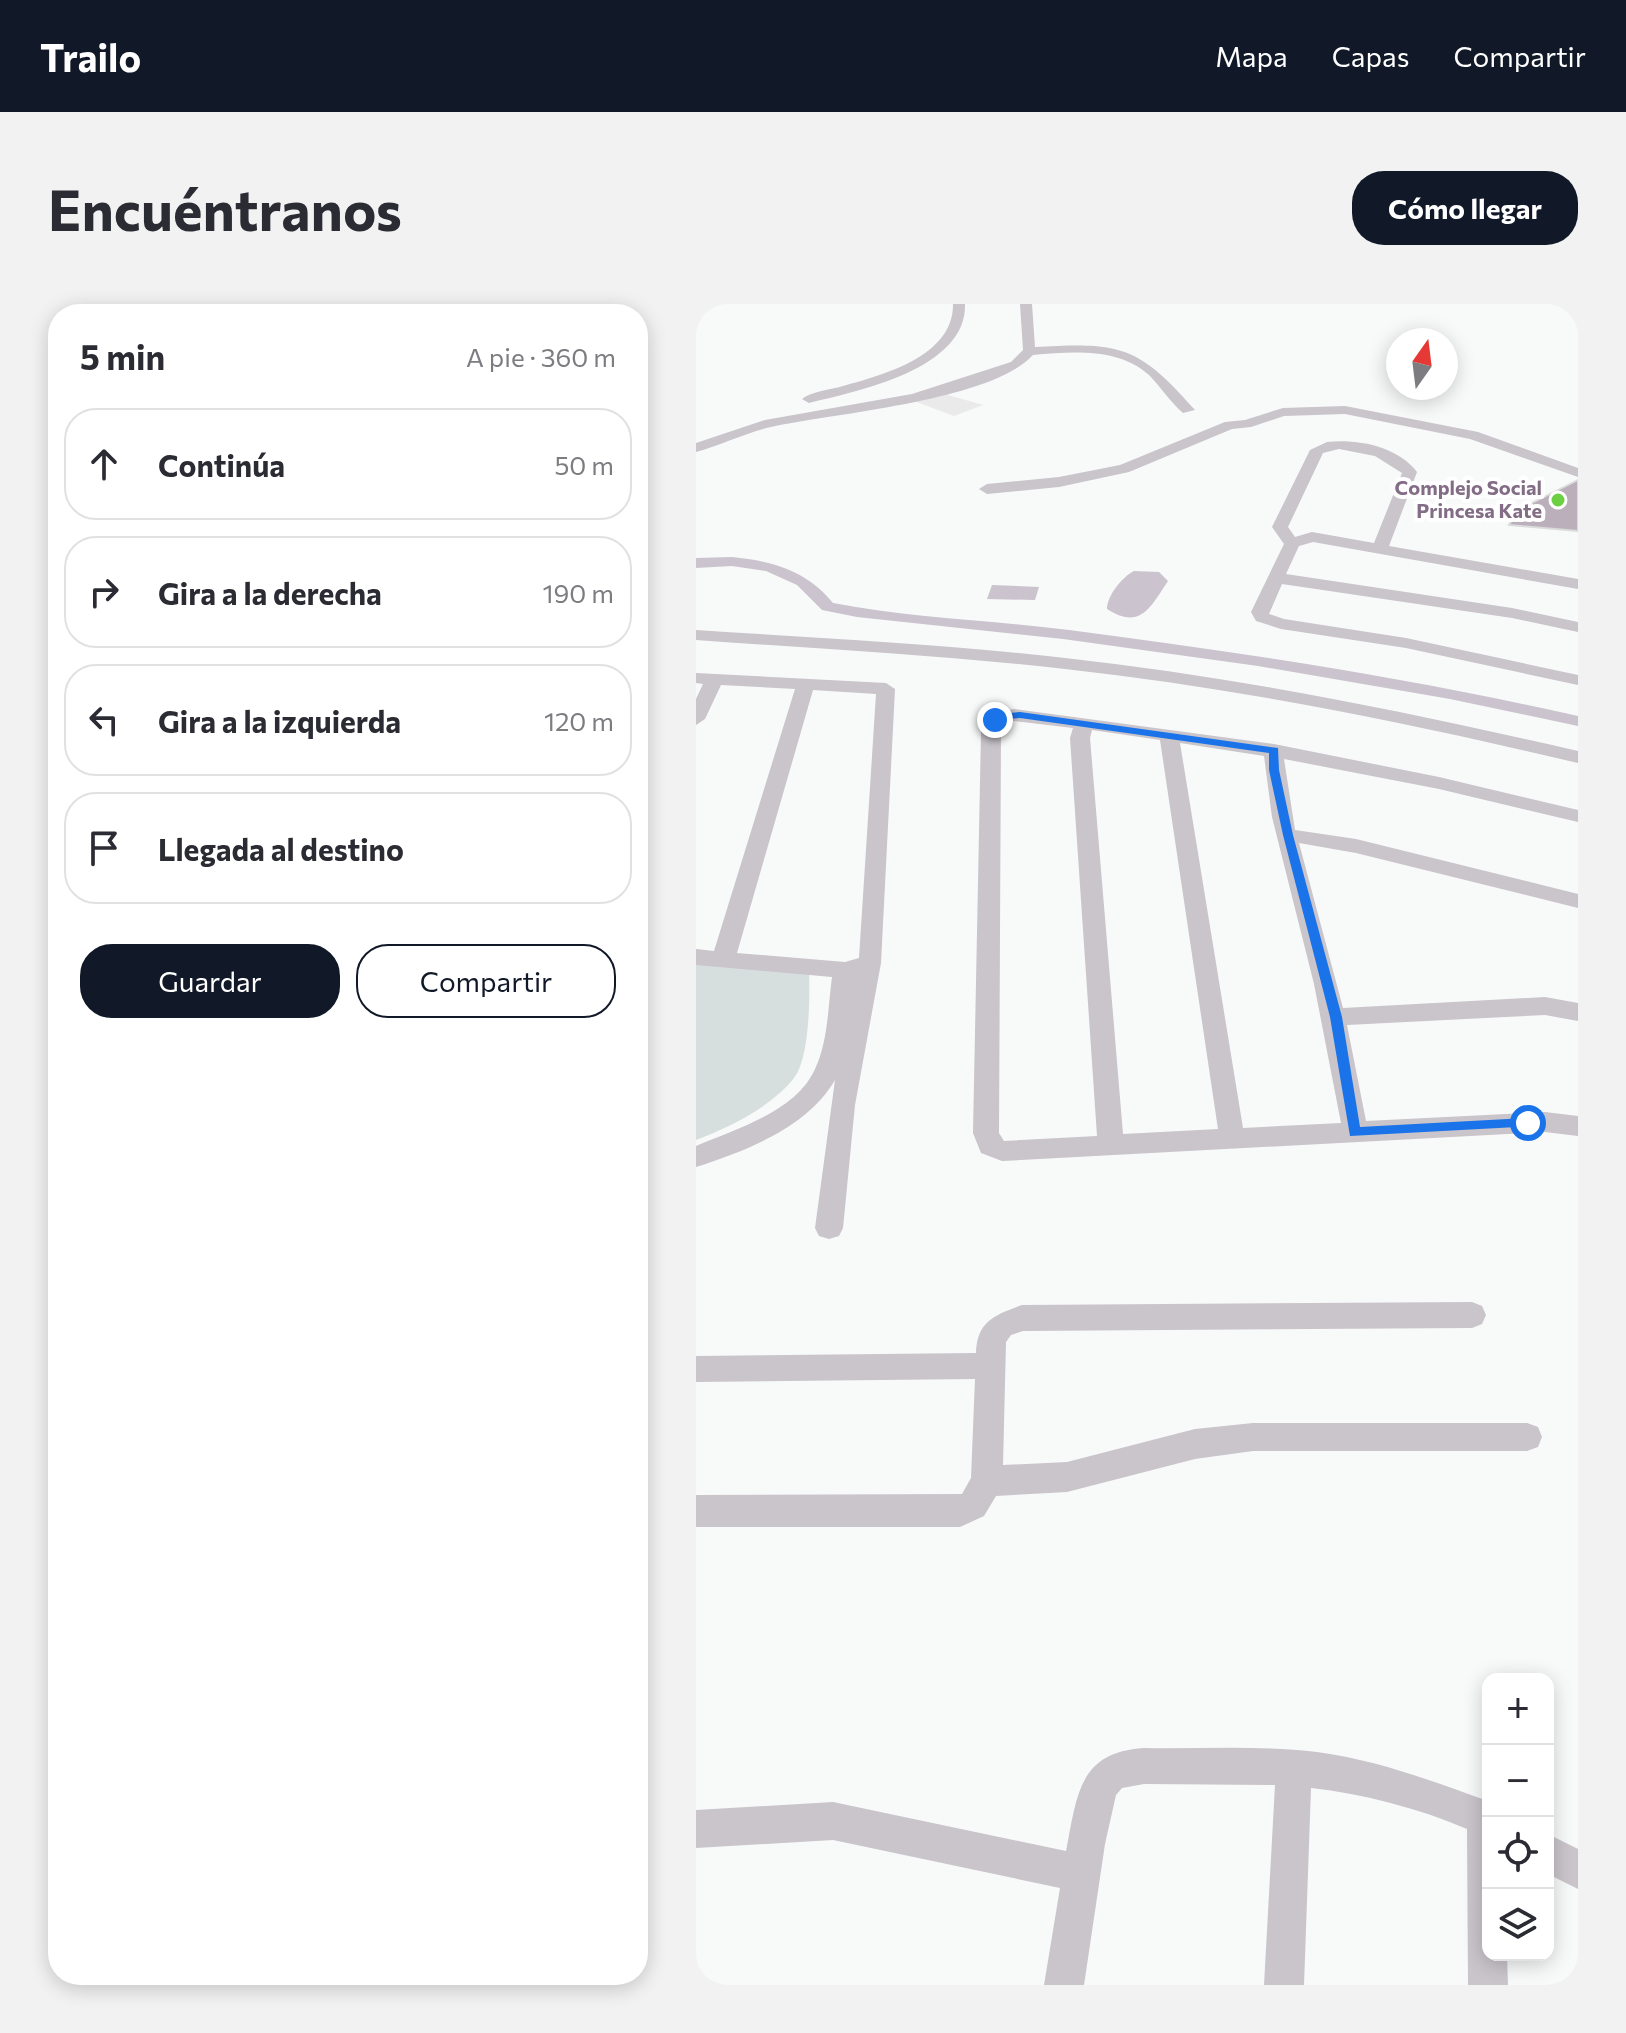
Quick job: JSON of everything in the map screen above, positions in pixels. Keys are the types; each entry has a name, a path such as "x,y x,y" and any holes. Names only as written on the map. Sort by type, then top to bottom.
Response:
{"street":[{"path":"696,438 793,403 857,389 929,355 948,339 958,323 959,304"},
{"path":"696,448 728,433 778,419 883,404 1016,365 1029,351 1026,304"},
{"path":"1029,351 1116,351 1154,373 1170,395 1188,410"},
{"path":"857,389 855,399 883,404"},
{"path":"987,489 1059,482 1124,469 1230,425 1246,424 1283,412 1314,409 1345,410 1473,435 1578,473"},
{"path":"1292,543 1282,534 1280,527 1317,450 1329,446 1348,447 1381,452 1396,458 1410,472 1380,548"},
{"path":"1292,543 1312,537 1578,584"},
{"path":"1292,543 1260,612 1268,621 1406,643 1578,680"},
{"path":"1277,578 1512,613 1578,627"},
{"path":"696,623 997,645 1143,662 1357,696 1578,743"},
{"path":"696,635 994,656 1221,684 1388,714 1578,757"},
{"path":"696,719 706,678 886,689 829,1228"},
{"path":"723,960 806,684"},
{"path":"1578,816 1475,790 1274,750 1014,715 1002,716 993,723 986,1138 990,1146 1002,1151 1545,1122 1578,1126"},
{"path":"1084,724 1080,738 1111,1145"},
{"path":"1169,735 1232,1139"},
{"path":"1274,750 1274,770 1288,835 1336,1017 1355,1132"},
{"path":"1288,835 1356,846 1578,901"},
{"path":"696,957 857,967"},
{"path":"696,1157 781,1119 811,1094 828,1069 857,967"},
{"path":"1336,1017 1545,1006 1578,1012"},
{"path":"696,1511 960,1511 973,1505 987,1481 991,1338 1001,1326 1022,1318 1472,1315"},
{"path":"696,1369 990,1366"},
{"path":"987,1481 1067,1477 1195,1444 1253,1437 1527,1437"},
{"path":"1064,1985 1094,1812 1104,1780 1120,1769 1144,1766 1294,1768 1347,1775 1438,1801 1482,1818"},
{"path":"1284,1985 1294,1768"},
{"path":"696,1829 833,1821 1083,1874"},
{"path":"1554,1856 1578,1870"},
{"path":"1487,1889 1488,1985"}],"shaded area":[{"path":"941,393 983,405 954,416 914,401"},
{"path":"1134,571 1159,572 1168,581 1144,613 1128,617 1107,609 1116,587"},
{"path":"992,585 1039,587 1035,600 987,599"},
{"path":"696,957 809,969 809,994 806,1041 794,1078 774,1098 749,1115 696,1140"}],"building":[{"name":"Complejo Social Princesa Kate","path":"1578,480 1578,531 1509,525 1518,510"}],"waterway":[{"path":"696,563 732,562 770,567 803,582 828,607 857,613 1063,634 1258,661 1386,682 1578,721"}],"place":[{"name":"Complejo Social Princesa Kate","path":"1558,500"}],"route":[{"path":"995,720 1002,716 1020,715 1274,750 1274,770 1288,835 1336,1017 1355,1132 1528,1123"}]}
